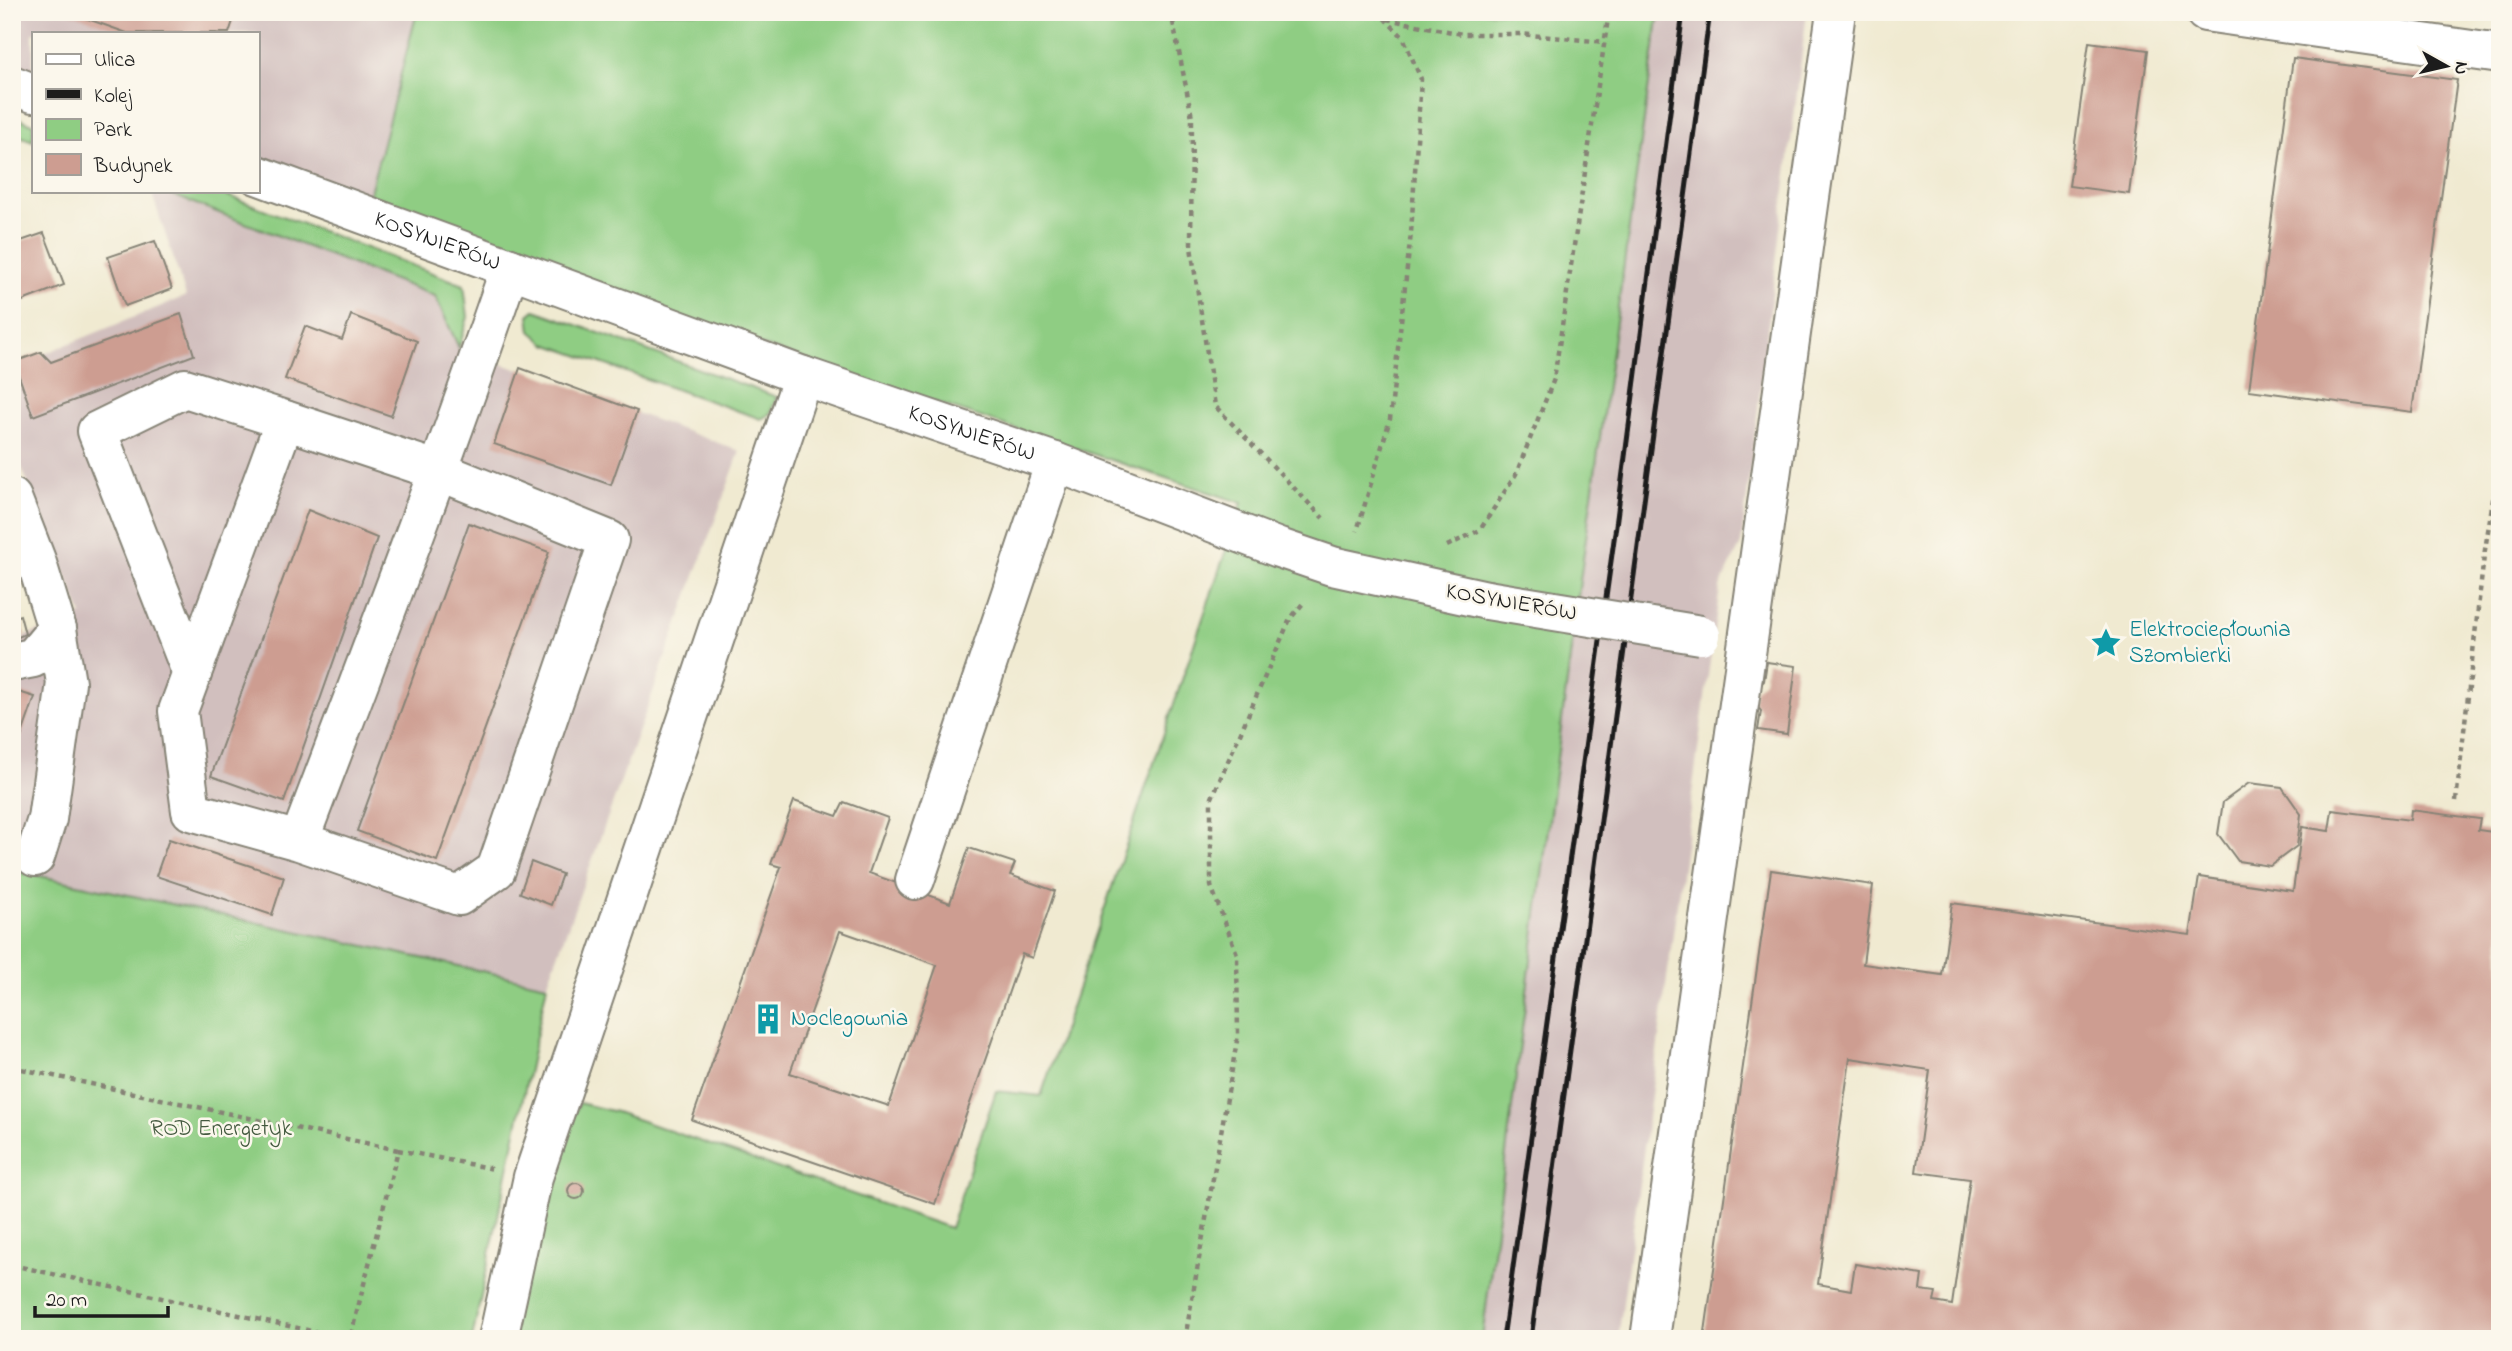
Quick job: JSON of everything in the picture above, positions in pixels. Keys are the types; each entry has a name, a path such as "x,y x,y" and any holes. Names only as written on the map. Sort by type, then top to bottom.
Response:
{"street":[{"path":"1650,1339 1836,12"},
{"path":"2205,12 2500,54"},
{"path":"12,85 32,93"},
{"name":"KOSYNIERÓW","path":"259,177 803,376 1342,557 1487,600 1748,642"},
{"path":"299,841 482,356 510,268"},
{"path":"498,1339 533,1177 803,376"},
{"path":"192,674 97,431 185,388 285,420 439,471 609,540 496,870 459,896 299,841 191,811 178,711 192,674 285,420"},
{"path":"915,880 1055,462"},
{"path":"12,498 36,561 57,629 66,684 47,819 35,857"},
{"path":"12,662 33,658 57,629"}],"path":[{"path":"1171,12 1192,117 1191,247 1215,406 1324,519"},
{"path":"1355,12 1462,33 1605,42"},
{"path":"1438,551 1480,530 1516,474 1554,379 1609,12"},
{"path":"1185,1339 1238,1035 1237,954 1211,886 1211,800 1290,619 1342,557 1390,419 1411,233 1421,79 1403,37 1384,18"},
{"path":"2456,801 2484,556 2500,456"},
{"path":"12,1067 533,1177"},
{"path":"12,1265 349,1339 398,1150"}],"shaded area":[{"path":"12,12 417,12 364,215 259,176 259,32 32,32 32,93 12,85"},
{"path":"1659,12 1807,12 1741,544 1720,587 1618,1339 1482,1339 1580,581"},
{"path":"151,192 161,192 435,296 459,348 740,451 547,985 12,870 12,641 82,615 12,444 12,367 186,296"}],"green space":[{"path":"417,12 1659,12 1580,581 1482,1339 509,1339 543,1194 579,1103 616,1112 950,1228 996,1091 1041,1096 1242,503 364,215"},
{"path":"12,116 32,124 32,141 12,133"},
{"path":"165,192 219,192 464,285 468,317 459,348 435,296"},
{"path":"535,310 777,397 770,414 761,419 546,344 531,331 529,315"},
{"name":"ROD Energetyk","path":"12,870 547,985 472,1339 12,1339"}],"building":[{"path":"68,12 236,12 229,32 124,32"},
{"path":"2089,42 2148,50 2129,194 2069,186"},
{"path":"2293,58 2457,80 2412,412 2249,390"},
{"path":"44,233 64,285 12,305 12,244"},
{"path":"155,241 172,289 125,306 108,257"},
{"path":"181,314 194,355 33,416 14,362 41,352 51,362"},
{"path":"351,315 417,341 391,416 285,379 305,326 342,340"},
{"path":"520,368 637,411 611,485 494,444"},
{"path":"308,510 377,538 284,802 211,776"},
{"path":"469,523 549,552 437,861 357,831"},
{"path":"20,615 25,634 12,640 12,618"},
{"path":"1767,662 1796,666 1787,734 1758,730 1761,711 1754,702 1756,689 1764,681"},
{"path":"12,690 35,697 13,760 12,760"},
{"path":"2249,783 2282,787 2301,814 2297,846 2270,866 2238,861 2218,834 2223,802"},
{"name":"Noclegownia","path":"794,801 837,816 844,802 888,818 869,873 950,903 969,848 1015,863 1010,875 1055,891 1032,958 1022,954 935,1204 692,1120 781,867 771,864","holes":["840,931 937,965 889,1106 790,1073"]},
{"path":"2332,810 2410,820 2411,810 2480,819 2478,830 2500,833 2500,1339 1704,1339 1771,870 1873,885 1863,964 1942,975 1952,903 2190,935 2199,877 2293,891 2302,827 2329,831","holes":["1850,1058 1930,1070 1916,1172 1970,1179 1952,1305 1934,1302 1936,1292 1920,1290 1922,1275 1855,1264 1851,1290 1818,1284"]},
{"path":"169,839 284,877 272,915 156,876"},
{"path":"531,862 562,874 551,905 520,893"},
{"path":"576,1183 584,1191 576,1199 568,1191"}],"railway":[{"path":"1503,1339 1617,518 1683,12"},
{"path":"1531,1339 1710,12"}],"place":[{"name":"Elektrociepłownia Szombierki","path":"2106,643"},
{"name":"Noclegownia","path":"768,1019"}]}
